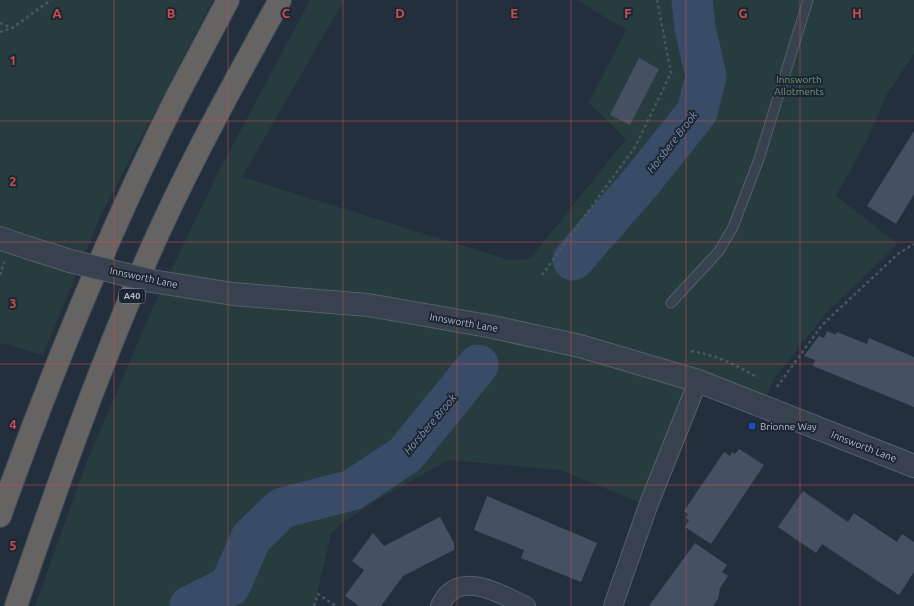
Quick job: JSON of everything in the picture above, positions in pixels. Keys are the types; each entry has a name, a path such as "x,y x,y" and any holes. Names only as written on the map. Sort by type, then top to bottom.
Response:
{"highway":[{"path":"0,516 27,440 119,219 177,97 228,0"},
{"name":"A40","path":"16,606 73,444 158,236 227,96 280,0"}],"street":[{"name":"Innsworth Lane","path":"0,238 70,261 152,281 233,294 368,305 488,326 580,346 698,381 914,466"},
{"path":"612,606 648,506 698,381"},
{"path":"440,606 449,592 463,586 483,586 526,606"}],"lane":[{"path":"671,303 719,251 733,227 760,159 807,3 814,0"}],"path":[{"path":"0,32 12,28 51,0"},
{"path":"542,275 635,147 671,73 657,0"},
{"path":"0,23 12,28"},
{"path":"775,390 822,325 899,253 914,244"},
{"path":"0,275 4,260"},
{"path":"691,351 705,353 724,360 742,368 762,381"},
{"path":"314,606 318,594 336,606"}],"green space":[{"path":"0,0 213,0 101,215 43,355 0,343"},
{"name":"Innsworth Allotments","path":"310,0 344,0 242,177 509,260 530,259 626,139 589,103 626,30 577,0 914,0 914,54 887,94 868,138 836,196 898,244 827,312 773,380 763,406 698,381 648,506 560,470 449,460 382,497 341,524 331,534 314,606 35,606 86,464 152,310 220,169"}],"building":[{"path":"639,58 659,69 630,125 610,115"},
{"path":"914,131 914,194 896,224 867,206"},
{"path":"827,331 836,335 837,332 867,344 869,338 914,357 914,407 813,366 815,360 804,356 819,336 824,338"},
{"path":"739,449 764,465 711,544 685,527 689,520 686,518 688,514 684,511 724,452 730,456 732,452 735,454"},
{"path":"803,491 848,522 854,513 897,542 902,534 914,542 914,572 899,595 822,544 816,553 778,527"},
{"path":"487,496 597,543 581,582 521,558 524,550 474,530"},
{"path":"440,517 454,543 454,550 403,576 381,606 359,606 345,596 364,570 352,561 373,533 384,546"},
{"path":"695,543 727,565 722,572 728,576 720,588 718,599 713,606 649,606"}],"waterway":[{"name":"Horsbere Brook","path":"573,260 641,182 697,112 706,76 695,28 692,0"},
{"name":"Horsbere Brook","path":"190,606 230,586 251,538 282,508 352,490 405,455 478,365"}],"place":[{"name":"Brionne Way","path":"752,426"}]}
